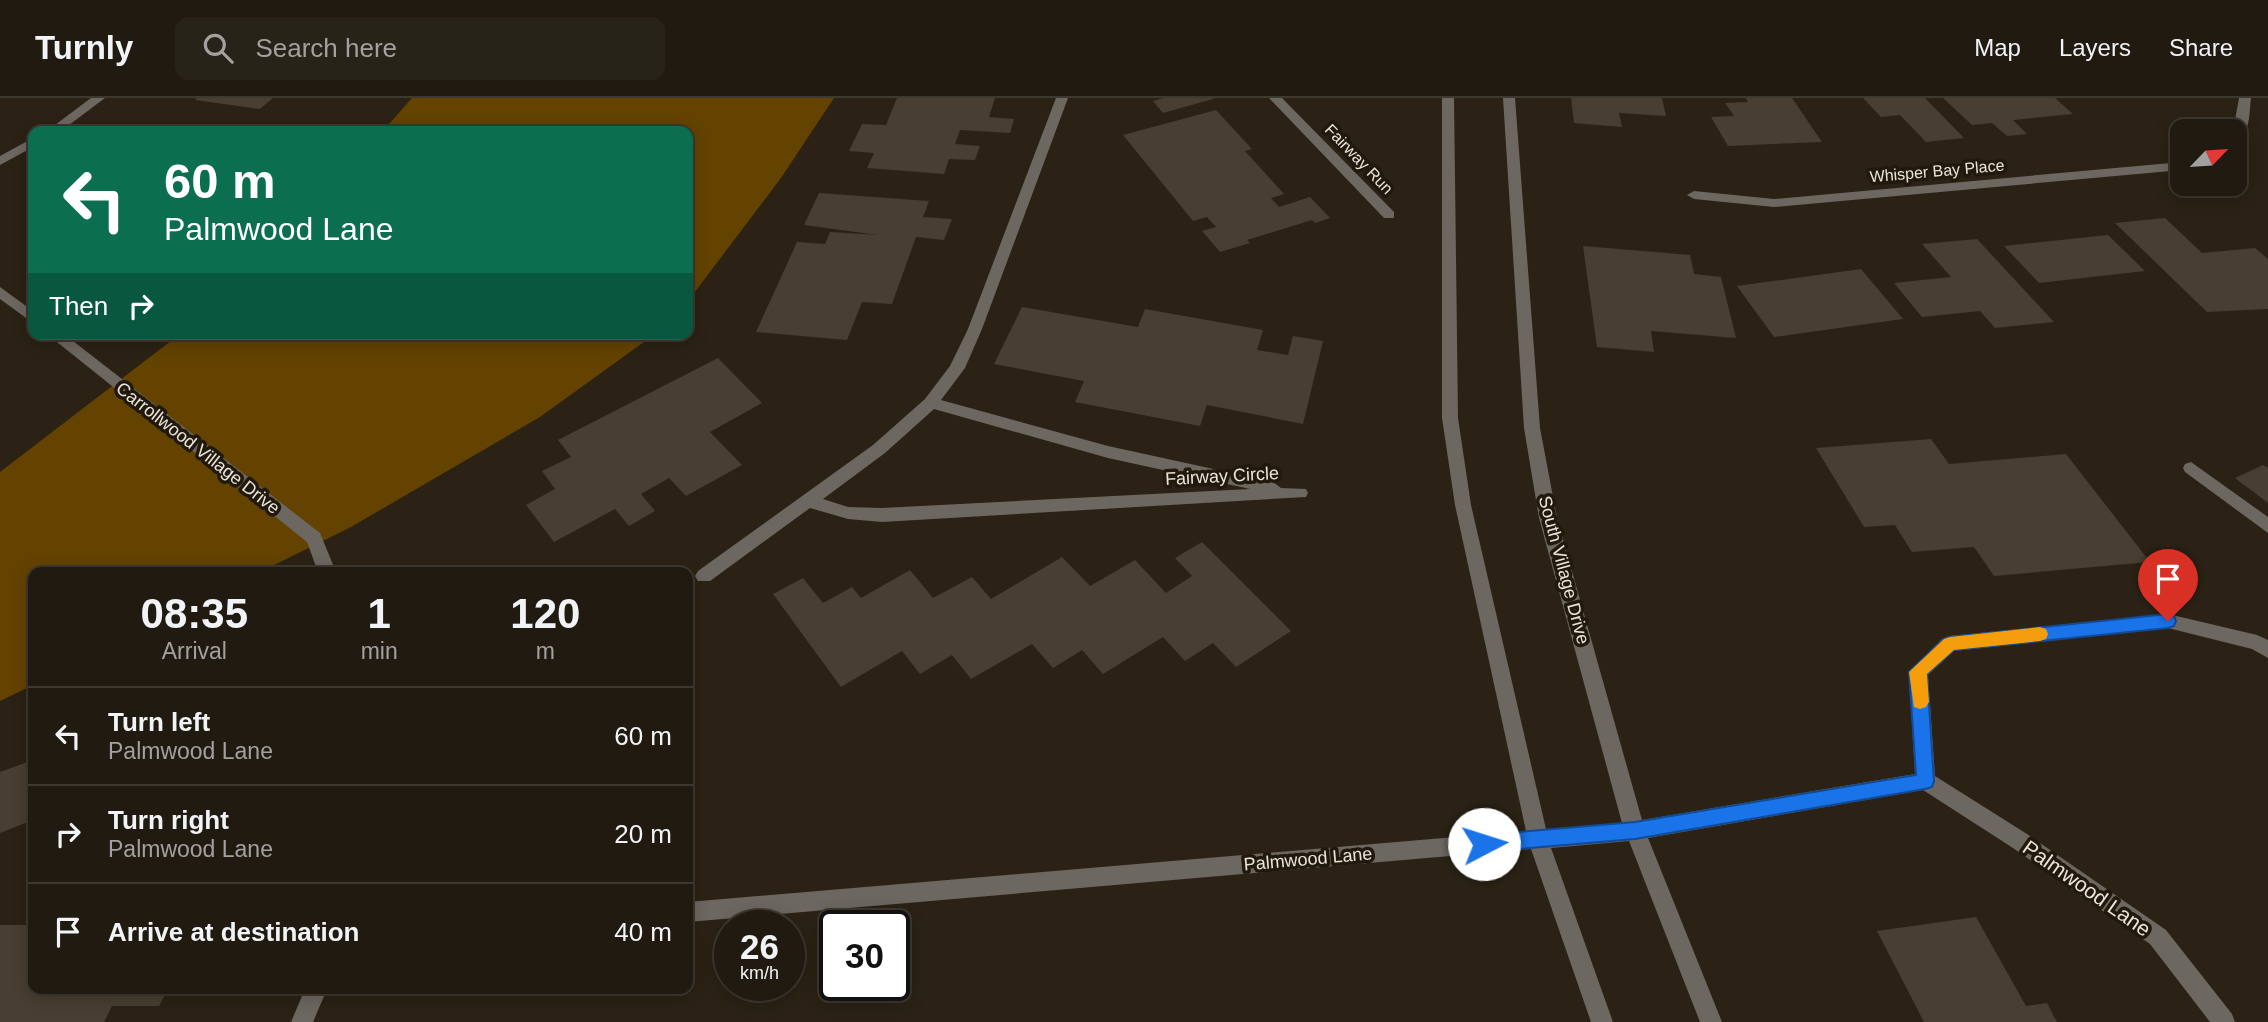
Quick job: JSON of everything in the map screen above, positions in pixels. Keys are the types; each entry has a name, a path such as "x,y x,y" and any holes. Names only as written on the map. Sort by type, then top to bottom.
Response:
{"street":[{"path":"60,126 99,98"},
{"path":"704,576 878,449 930,403 957,368 1062,98"},
{"name":"Fairway Run","path":"1276,98 1389,215"},
{"path":"1448,98 1450,418 1463,505 1538,839 1602,1022"},
{"name":"South Village Drive","path":"1509,98 1532,428 1549,518 1635,831 1711,1022"},
{"path":"2242,119 2245,98"},
{"path":"0,160 28,145"},
{"name":"Whisper Bay Place","path":"1694,195 1774,202 2170,167"},
{"path":"0,292 28,314"},
{"name":"Carrollwood Village Drive","path":"62,340 314,538 325,567"},
{"name":"Fairway Circle","path":"809,501 848,513 882,515 1300,493 1108,452 930,403"},
{"path":"2192,468 2268,526"},
{"path":"1925,781 1918,672 1950,643 2168,621 2257,643 2268,650"},
{"name":"Palmwood Lane","path":"693,912 1635,831 1925,781 2020,841 2158,937 2224,1022"},
{"path":"302,1022 314,994"}],"shaded area":[{"path":"412,98 834,98 781,178 693,294 693,126 387,126"},
{"path":"172,340 647,340 540,417 351,527 270,567 28,567 28,687 0,701 0,472"}],"building":[{"path":"273,98 260,109 195,100"},
{"path":"897,98 995,98 989,117 1014,119 1010,133 960,130 955,144 980,146 975,160 949,159 944,174 867,168 874,153 849,151 862,124 886,125"},
{"path":"1163,98 1213,99 1163,113 1153,101"},
{"path":"1571,98 1662,98 1666,116 1619,113 1622,127 1574,123"},
{"path":"1746,98 1792,98 1822,142 1728,146 1711,117 1734,116 1725,103 1748,102"},
{"path":"1863,98 1925,98 1964,138 1926,142 1900,115 1881,117"},
{"path":"1943,98 2055,98 2073,114 2013,120 2027,134 2007,136 1992,123 1972,125"},
{"path":"1216,110 1252,149 1245,151 1284,194 1271,198 1279,207 1310,197 1330,218 1315,223 1312,220 1247,240 1250,243 1220,252 1202,231 1216,227 1207,217 1193,221 1123,135"},
{"path":"819,193 929,201 923,217 952,219 944,240 916,237 892,304 862,302 847,340 756,332 797,242 825,244 830,232 878,235 804,225"},
{"path":"2165,218 2202,253 2255,248 2268,259 2268,309 2207,312 2115,223"},
{"path":"2108,235 2145,271 2039,283 2004,246"},
{"path":"1977,239 2054,322 1995,328 1980,311 1922,317 1894,283 1951,277 1922,244"},
{"path":"1583,246 1690,255 1694,274 1721,277 1736,338 1651,331 1654,352 1597,347"},
{"path":"1861,269 1903,319 1774,337 1737,286"},
{"path":"1022,307 1138,327 1145,309 1263,330 1257,350 1288,355 1293,336 1323,341 1303,424 1207,405 1200,426 1075,402 1084,381 994,364"},
{"path":"718,358 762,403 710,432 742,465 686,496 669,478 641,494 655,511 629,526 615,509 554,542 526,505 555,489 542,471 571,457 558,440"},
{"path":"1931,439 1949,464 2066,454 2150,562 1994,576 1974,547 1912,552 1895,525 1864,527 1816,448"},
{"path":"2263,465 2268,468 2268,503 2235,478"},
{"path":"1202,542 1291,631 1236,667 1213,643 1185,661 1163,637 1103,674 1082,650 1053,668 1032,644 971,679 952,655 920,674 902,651 841,687 773,594 803,578 823,603 852,587 861,598 910,570 933,598 972,577 991,599 1062,557 1090,586 1135,560 1166,593 1192,576 1175,558"},
{"path":"28,762 28,822 0,833 0,772"},
{"path":"1976,917 2026,1006 2047,1003 2057,1022 1924,1022 1877,931"},
{"path":"0,925 28,925 28,994 165,994 159,1006 112,1006 104,1022 0,1022"}],"slow traffic":[{"path":"1920,702 1918,672 1950,643 2040,634"}],"route":[{"path":"1484,844 1635,831 1925,781 1918,672 1950,643 2168,621"}]}
